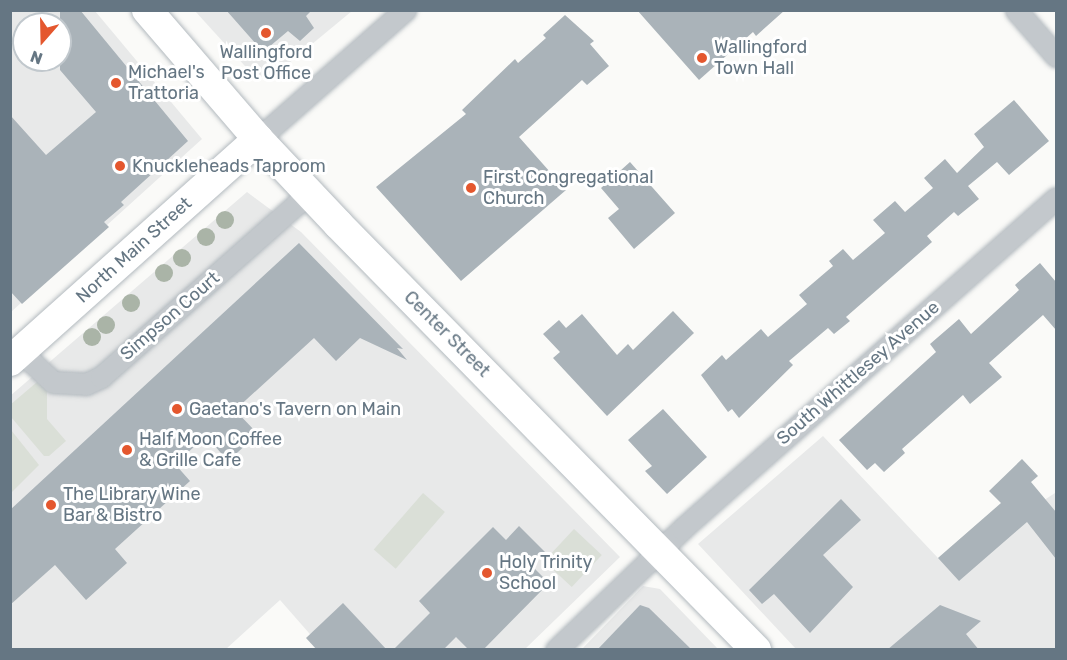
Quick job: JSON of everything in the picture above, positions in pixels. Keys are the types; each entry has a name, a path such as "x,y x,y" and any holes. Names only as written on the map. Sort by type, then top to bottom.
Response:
{"main road":[{"name":"Center Street","path":"147,10 258,139 309,193 660,549 756,650"},
{"name":"North Main Street","path":"16,357 258,139"}],"street":[{"path":"258,139 405,10"},
{"path":"1016,10 1056,56"},
{"name":"Simpson Court","path":"16,357 53,381 86,384 101,377 309,193"},
{"name":"South Whittlesey Avenue","path":"556,650 660,549 1056,198"}],"shaded area":[{"path":"11,11 95,11 202,139 11,312"},
{"path":"195,11 352,11 271,78 254,76"},
{"path":"247,192 301,232 620,557 525,649 323,649 280,600 226,649 11,649 10,396"},
{"path":"37,382 47,391 47,419 66,441 49,456 44,456 11,417 10,405"},
{"path":"11,430 39,465 11,493"},
{"path":"823,436 938,558 983,519 995,532 1055,493 1056,649 796,649 698,544"},
{"path":"423,493 445,512 396,569 374,550"},
{"path":"574,529 602,555 572,587 544,561"},
{"path":"643,586 660,589 718,649 581,650"}],"building":[{"path":"60,10 80,10 188,141 121,202 124,205 104,222 109,227 22,304 10,291 10,115 46,155 96,112 62,72 72,72 72,12 60,12"},
{"name":"Wallingford Post Office","path":"226,10 312,10 306,16 314,28 300,41 288,31 263,52"},
{"name":"Wallingford Town Hall","path":"637,10 785,10 756,36 753,32 699,80"},
{"name":"First Congregational Church","path":"565,15 594,41 590,44 609,66 587,85 582,80 519,137 566,190 461,281 376,187 466,114 462,110 515,59 518,63 546,38 543,35"},
{"path":"1014,100 1049,141 1009,175 997,162 968,186 979,199 958,216 954,212 927,236 932,242 846,317 850,321 834,334 828,328 789,361 793,365 739,418 732,409 728,412 701,375 722,355 726,360 761,329 768,337 807,304 799,295 833,266 829,261 843,249 853,260 885,233 873,220 895,201 905,212 933,188 924,178 945,159 957,173 984,147 974,134"},
{"path":"630,162 675,213 634,249 608,218 619,209 601,188"},
{"path":"299,243 403,349 397,348 407,360 360,338 336,361 314,338 235,410 258,434 228,461 206,436 175,464 190,481 115,549 127,563 86,600 55,565 10,605 10,510"},
{"path":"1040,263 1056,282 1056,330 1043,315 989,363 1002,377 970,404 963,395 902,449 905,453 884,472 875,463 867,470 839,440 936,352 930,344 959,319 971,334 1019,290 1015,285"},
{"path":"673,311 694,333 607,416 553,358 560,352 543,334 559,320 566,328 582,314 617,355 628,344 633,350"},
{"path":"663,409 707,457 667,494 645,471 652,466 628,440"},
{"path":"1022,459 1038,476 1031,482 1056,512 1056,559 1027,522 959,581 938,558 1001,503 989,491"},
{"path":"841,499 861,520 823,555 853,587 810,633 774,594 762,604 749,590"},
{"path":"519,526 545,552 532,566 549,583 483,650 469,650 456,637 443,650 393,650 430,613 419,601 493,527 506,540"},
{"path":"343,603 387,650 317,650 306,638"},
{"path":"640,605 649,608 692,650 597,650"},
{"path":"940,605 981,621 966,634 979,650 887,650"}],"place":[{"name":"Wallingford Post Office","path":"266,33"},
{"name":"Wallingford Town Hall","path":"702,58"},
{"name":"Michael's Trattoria","path":"116,83"},
{"name":"Knuckleheads Taproom","path":"120,166"},
{"name":"First Congregational Church","path":"471,188"},
{"name":"Gaetano's Tavern on Main","path":"177,409"},
{"name":"Half Moon Coffee & Grille Cafe","path":"127,450"},
{"name":"The Library Wine Bar & Bistro","path":"51,505"},
{"name":"Holy Trinity School","path":"487,573"}]}
